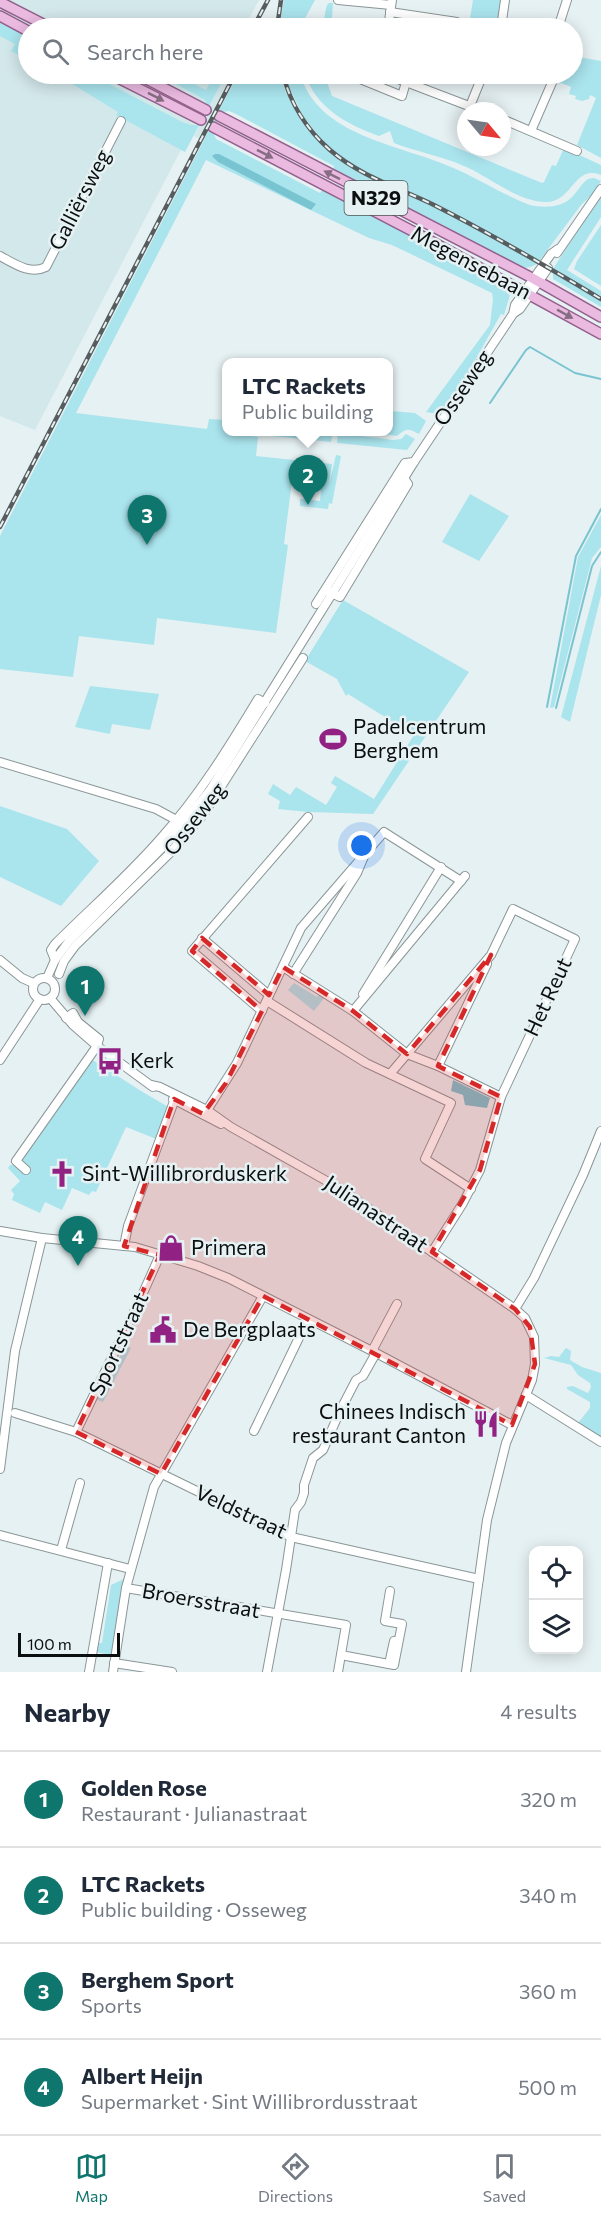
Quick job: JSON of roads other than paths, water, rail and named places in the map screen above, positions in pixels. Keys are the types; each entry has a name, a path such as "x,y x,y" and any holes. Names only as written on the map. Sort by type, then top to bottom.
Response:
{"main road":[{"path":"0,2 31,18"},
{"path":"0,16 18,26"},
{"path":"130,84 201,120"},
{"path":"156,84 206,110"},
{"name":"Megensebaan","path":"219,116 536,280 601,317"},
{"name":"Megensebaan","path":"213,127 601,334"}],"street":[{"path":"338,0 391,6 440,18"},
{"path":"502,18 505,0"},
{"path":"561,18 567,0"},
{"path":"373,84 402,96 405,84"},
{"path":"412,84 460,102"},
{"path":"472,102 479,84"},
{"path":"531,131 551,84"},
{"name":"Galliërsweg","path":"0,256 24,268 38,271 46,267 121,121"},
{"path":"511,123 577,151"},
{"name":"Osseweg","path":"316,604 329,593 365,549 414,462 513,314 520,309 551,254 558,249 601,188"},
{"name":"Osseweg","path":"47,978 55,960 168,855 203,815 295,664 329,593 405,463 414,462"},
{"name":"Osseweg","path":"58,974 65,952 180,822 262,701 303,658"},
{"path":"0,762 156,808 180,822"},
{"path":"262,1011 192,951 308,817"},
{"name":"Osseweg","path":"55,960 51,950 55,944 180,822"},
{"path":"206,1112 231,1073 301,928 384,832 463,878 359,1002"},
{"path":"293,974 357,873 365,854"},
{"path":"352,1011 441,867"},
{"name":"Het Reut","path":"432,1252 471,1189 480,1170 501,1097 575,939 513,909 438,1066"},
{"path":"202,938 268,998 366,1063 451,1103 425,1159 471,1189"},
{"name":"Het Reut","path":"390,1074 491,955"},
{"path":"0,960 22,978 33,983"},
{"path":"283,967 352,1011 407,1054 438,1066 501,1097"},
{"path":"40,978 52,981 55,988 50,998 40,999 33,993 33,983 40,978"},
{"name":"Julianastraat","path":"50,998 66,1018 73,1013 78,1022 99,1039 97,1046 151,1085 206,1112 339,1188 515,1309"},
{"path":"0,1060 40,999"},
{"path":"26,1170 16,1161 97,1046"},
{"path":"124,1246 128,1226 175,1097"},
{"path":"466,1672 487,1520 506,1443 526,1395 535,1364 534,1337 525,1318 515,1309 529,1287 553,1238 601,1131"},
{"path":"0,1231 42,1238 124,1246 208,1270 374,1352 513,1425"},
{"path":"0,1469 15,1351 42,1238"},
{"name":"Sportstraat","path":"76,1432 144,1293 160,1255"},
{"path":"172,1672 114,1668 130,1569 154,1487 263,1296"},
{"path":"267,1672 294,1524 292,1519 304,1493 304,1485 313,1458 323,1450 340,1411 356,1380 363,1376 397,1304"},
{"path":"254,1431 308,1319"},
{"path":"526,1395 601,1442"},
{"name":"Veldstraat","path":"15,1413 76,1432 291,1537 479,1579"},
{"path":"61,1550 80,1483"},
{"path":"0,1535 130,1569"},
{"path":"89,1672 108,1563"},
{"name":"Broersstraat","path":"126,1588 346,1625 341,1656"},
{"path":"338,1672 341,1656 394,1665 402,1624 385,1621 390,1591"},
{"path":"381,1672 386,1664"}],"waterway":[{"path":"490,403 530,347 575,373 601,379"},
{"path":"547,707 576,556 601,509"},
{"path":"556,708 592,566 601,552"}],"railway":[{"path":"258,18 268,0"},
{"path":"278,18 281,0"},
{"path":"0,527 230,84"},
{"path":"286,84 295,106 307,125 330,150 342,159 367,174 476,227 601,299"}],"place":[{"name":"LTC Rackets","path":"308,505"},
{"name":"Berghem Sport","path":"147,545"},
{"name":"Padelcentrum Berghem","path":"333,739"},
{"name":"Golden Rose","path":"85,1016"},
{"name":"Kerk","path":"110,1061"},
{"name":"Sint-Willibrorduskerk","path":"62,1174"},
{"name":"Primera","path":"171,1248"},
{"name":"Albert Heijn","path":"78,1266"},
{"name":"De Bergplaats","path":"163,1330"},
{"name":"Chinees Indisch restaurant Canton","path":"486,1424"}]}
